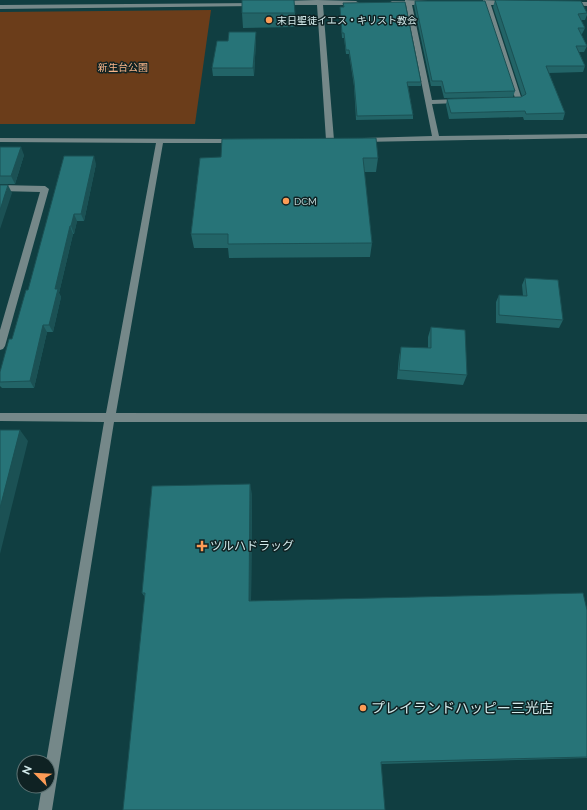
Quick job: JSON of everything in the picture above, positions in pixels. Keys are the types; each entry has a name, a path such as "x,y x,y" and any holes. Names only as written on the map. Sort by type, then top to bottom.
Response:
{"street":[{"path":"74,7 76,0"},
{"path":"386,3 408,1 432,3"},
{"path":"408,1 436,139"},
{"path":"0,7 74,7 150,3 229,2 259,4"},
{"path":"320,2 330,140"},
{"path":"274,4 320,2 364,3"},
{"path":"486,2 519,100 504,101"},
{"path":"463,3 510,3"},
{"path":"564,4 587,4"},
{"path":"429,102 467,101"},
{"path":"352,140 587,136"},
{"path":"0,140 245,141"},
{"path":"44,810 110,418 160,141"},
{"path":"0,188 45,189 0,346"},
{"path":"0,417 587,418"}],"green space":[{"name":"新生台公園","path":"211,10 195,124 0,124 0,12"}],"building":[{"path":"242,0 294,0 295,13 242,13"},
{"path":"495,0 581,1 587,13 578,14 585,28 578,28 587,46 576,46 585,66 546,66 565,113 526,114 525,111 451,113 447,99 521,97 526,94"},
{"path":"415,1 485,1 515,91 445,93 442,81 432,81"},
{"path":"405,2 421,82 407,82 413,115 357,116 354,81 349,50 346,50 344,33 342,33 340,7 344,7 343,3"},
{"path":"229,32 256,32 253,68 212,68 217,41 228,41"},
{"path":"376,138 378,158 363,158 372,243 228,244 228,234 191,234 200,158 221,157 222,139"},
{"path":"0,147 21,147 11,176 0,176"},
{"path":"64,156 94,156 81,214 74,214 70,226 55,289 58,289 49,325 43,325 30,381 0,382 0,372 9,339 12,339 26,290 28,290"},
{"path":"0,185 8,185 0,210"},
{"path":"525,278 558,280 563,320 499,315 499,295 527,296"},
{"path":"431,327 465,330 467,375 399,370 401,347 431,348"},
{"path":"0,430 20,430 0,508"},
{"name":"プレイランドハッピー三光店","path":"250,484 249,601 583,593 587,610 587,757 381,762 385,810 123,810 145,593 142,593 152,486"}],"place":[{"name":"末日聖徒イエス・キリスト教会","path":"269,20"},
{"name":"DCM","path":"286,201"},
{"name":"ツルハドラッグ","path":"202,546"},
{"name":"プレイランドハッピー三光店","path":"363,708"}]}
